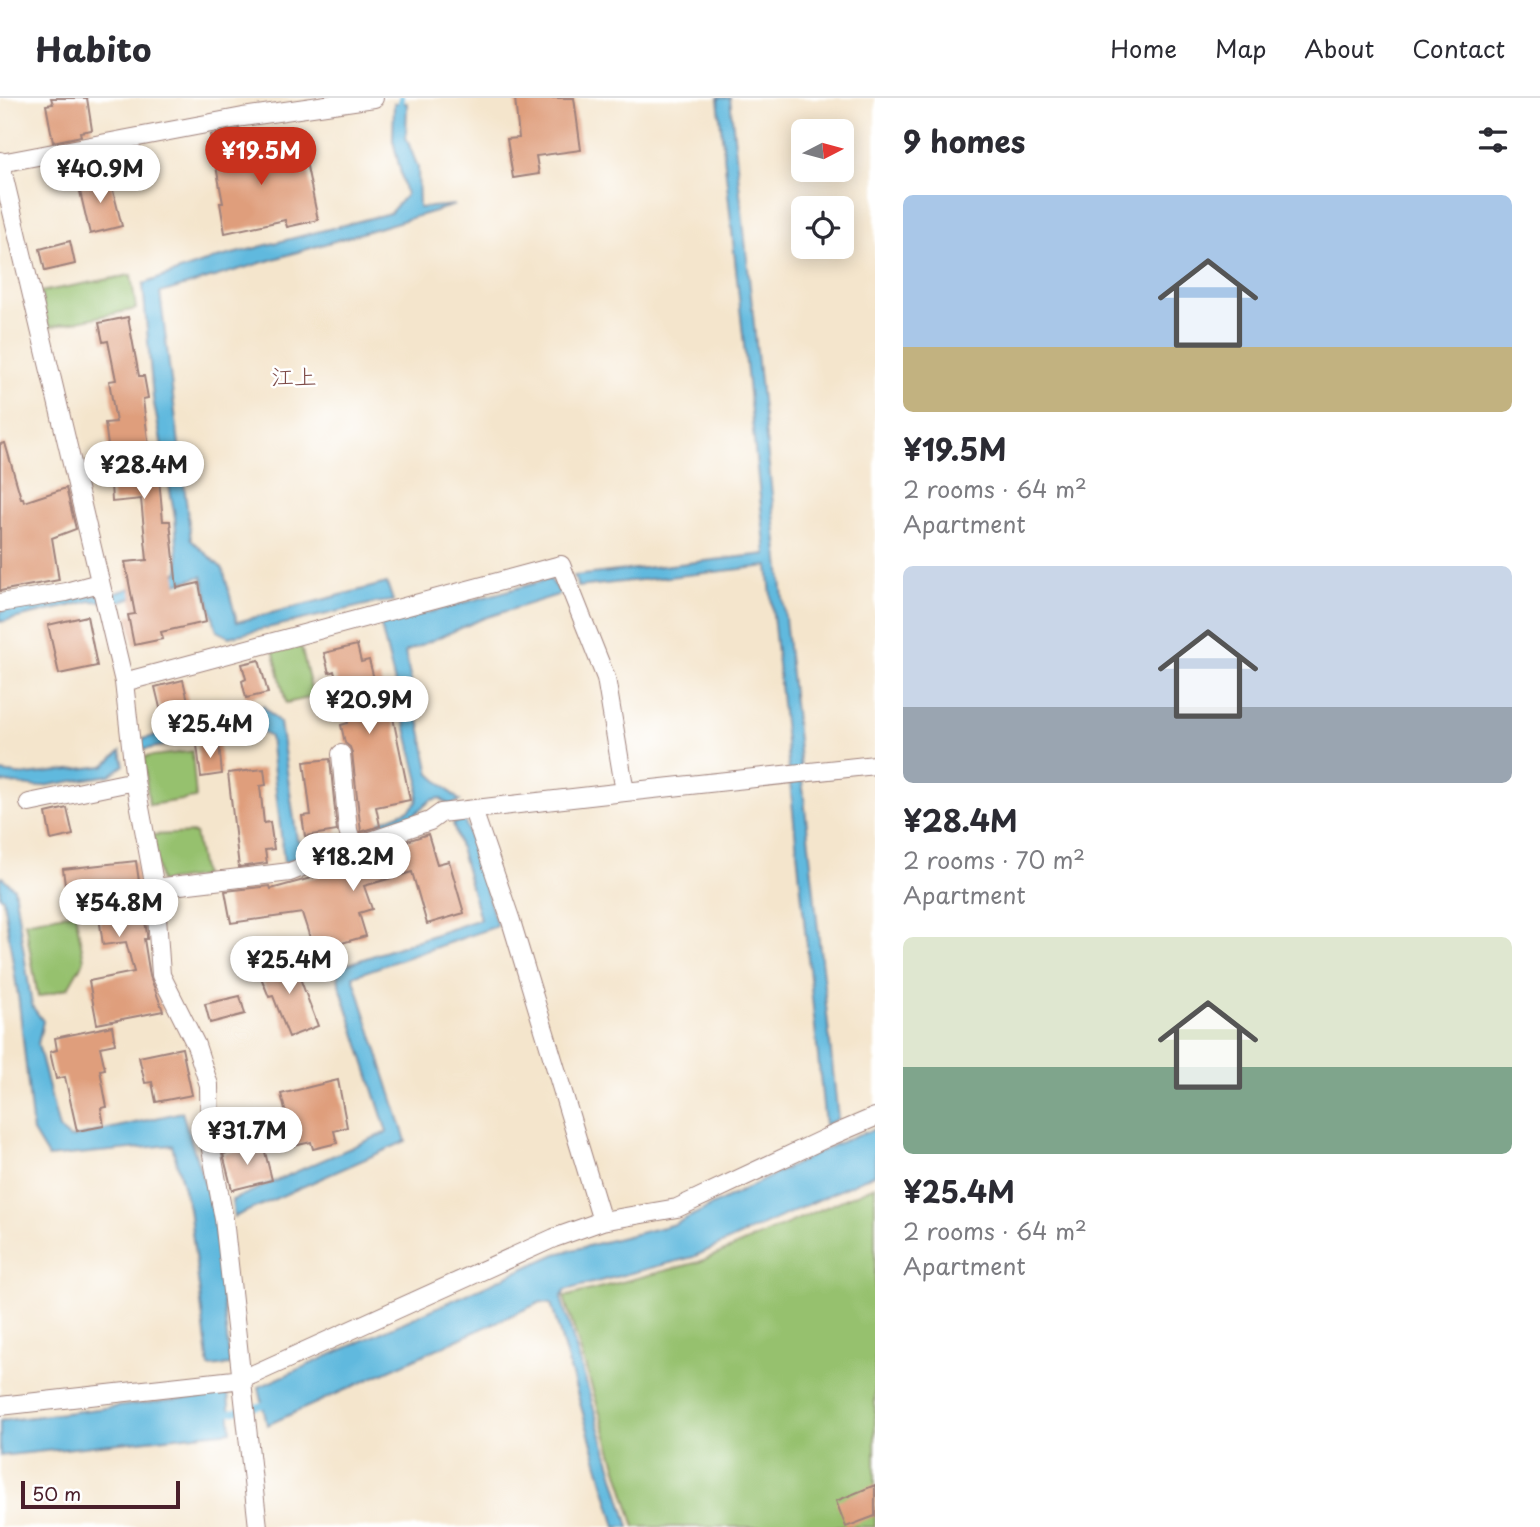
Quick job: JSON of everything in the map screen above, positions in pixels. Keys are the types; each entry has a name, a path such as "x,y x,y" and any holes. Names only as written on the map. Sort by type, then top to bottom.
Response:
{"street":[{"path":"258,1527 222,1210 210,1144 209,1085 195,1045 161,975 155,888 135,781 124,682 1,162 243,117 374,98"},
{"path":"124,682 561,565 606,678 625,792"},
{"path":"0,603 66,592 99,583"},
{"path":"341,754 350,839"},
{"path":"155,888 290,872 350,839 430,821 441,813 875,765"},
{"path":"29,803 135,781"},
{"path":"461,810 511,921 602,1221"},
{"path":"0,1406 243,1378 554,1238 602,1221 677,1208 875,1117"}],"green space":[{"path":"131,275 136,309 49,327 40,292"},
{"path":"300,642 313,697 286,703 273,649"},
{"path":"192,751 196,798 149,805 144,757"},
{"path":"195,833 203,876 160,882 152,835"},
{"path":"75,912 84,960 68,988 38,997 25,922"},
{"path":"875,1186 875,1527 635,1527 564,1297 699,1262"}],"water":[{"path":"718,98 730,98 838,1119 825,1125 768,566 578,587 574,576 766,554"},
{"path":"394,103 407,103 406,137 418,168 419,208 455,205 160,293 191,540 223,569 237,622 387,583 393,601 374,603 229,637 217,631 202,576 118,602 91,601 0,622 0,612 5,610 81,596 113,594 179,572 175,517 153,398 143,284 217,258 390,213 406,195 393,140"},
{"path":"550,579 561,594 484,618 405,652 430,774 460,801 449,805 440,798 431,800 415,814 358,837 355,832 409,810 417,802 419,781 380,622 398,621"},
{"path":"263,706 280,723 297,840 305,846 336,839 337,846 312,856 284,862 270,737 256,728 141,750 139,740 232,717"},
{"path":"121,751 124,765 110,775 37,787 0,782 0,772 26,775 104,766"},
{"path":"464,819 497,926 353,976 406,1141 234,1217 232,1200 387,1132 339,983 337,968 480,919 453,823"},
{"path":"2,877 14,888 32,1006 43,1021 38,1044 59,1129 70,1138 182,1112 213,1211 230,1365 209,1367 189,1208 172,1145 48,1157 33,1132 19,1002 3,898 0,896"},
{"path":"875,1129 875,1174 693,1257 565,1290 561,1298 629,1527 616,1527 551,1303 541,1302 267,1425 259,1387 556,1254 675,1224 836,1144"},
{"path":"228,1393 231,1431 0,1456 0,1421"}],"building":[{"path":"51,98 87,98 92,130 80,132 81,136 53,142 46,105 53,104"},
{"path":"515,98 574,98 581,150 536,156 539,174 513,178 507,139 519,138"},
{"path":"239,129 246,163 304,152 318,220 287,227 285,220 225,233 220,203 223,203 210,135"},
{"path":"109,175 122,226 90,234 78,183"},
{"path":"70,241 75,264 45,271 40,249"},
{"path":"128,317 139,376 144,376 148,398 143,399 153,479 159,479 163,521 170,521 177,588 199,583 206,622 161,632 163,639 134,645 128,615 135,614 125,562 147,560 141,499 112,502 113,483 105,423 116,422 109,381 116,380 108,341 103,342 99,323"},
{"path":"5,443 24,502 66,488 76,529 52,538 59,580 0,591 0,444"},
{"path":"87,616 97,666 59,674 48,625"},
{"path":"357,645 361,662 369,660 374,679 380,677 387,708 391,708 410,800 376,807 380,826 361,832 352,753 345,743 341,725 348,723 334,671 329,673 324,653"},
{"path":"259,660 268,693 246,698 242,681 246,679 242,664"},
{"path":"183,680 193,721 168,727 166,715 162,716 155,687"},
{"path":"219,743 222,774 201,777 197,745"},
{"path":"330,759 337,831 305,836 302,816 311,815 304,762"},
{"path":"264,769 266,785 260,786 264,823 270,822 274,849 265,850 267,863 239,867 228,773"},
{"path":"67,808 73,835 51,840 46,813"},
{"path":"428,834 437,864 449,861 464,913 427,924 412,872 364,886 372,909 359,913 366,936 328,947 327,943 313,947 302,913 231,923 225,891 270,886 271,889 311,878 362,863 360,857"},
{"path":"136,861 150,976 163,1011 97,1024 89,981 134,972 126,942 103,945 95,889 66,893 63,869"},
{"path":"292,957 318,1026 289,1037 273,996 269,997 258,970"},
{"path":"240,996 245,1014 210,1023 205,1004"},
{"path":"112,1026 115,1044 100,1047 105,1069 100,1070 107,1107 101,1108 104,1126 77,1131 65,1077 56,1079 50,1052 57,1050 55,1038"},
{"path":"182,1048 192,1095 156,1102 152,1082 145,1083 139,1057"},
{"path":"338,1080 347,1127 334,1131 337,1143 313,1149 311,1142 294,1146 281,1094"},
{"path":"263,1144 272,1180 232,1190 223,1154"},
{"path":"875,1485 875,1516 846,1527 836,1501"}],"waterway":[{"path":"400,111 401,98"},
{"path":"221,1414 269,1404"}],"district":[{"name":"江上","path":"294,377"}]}
